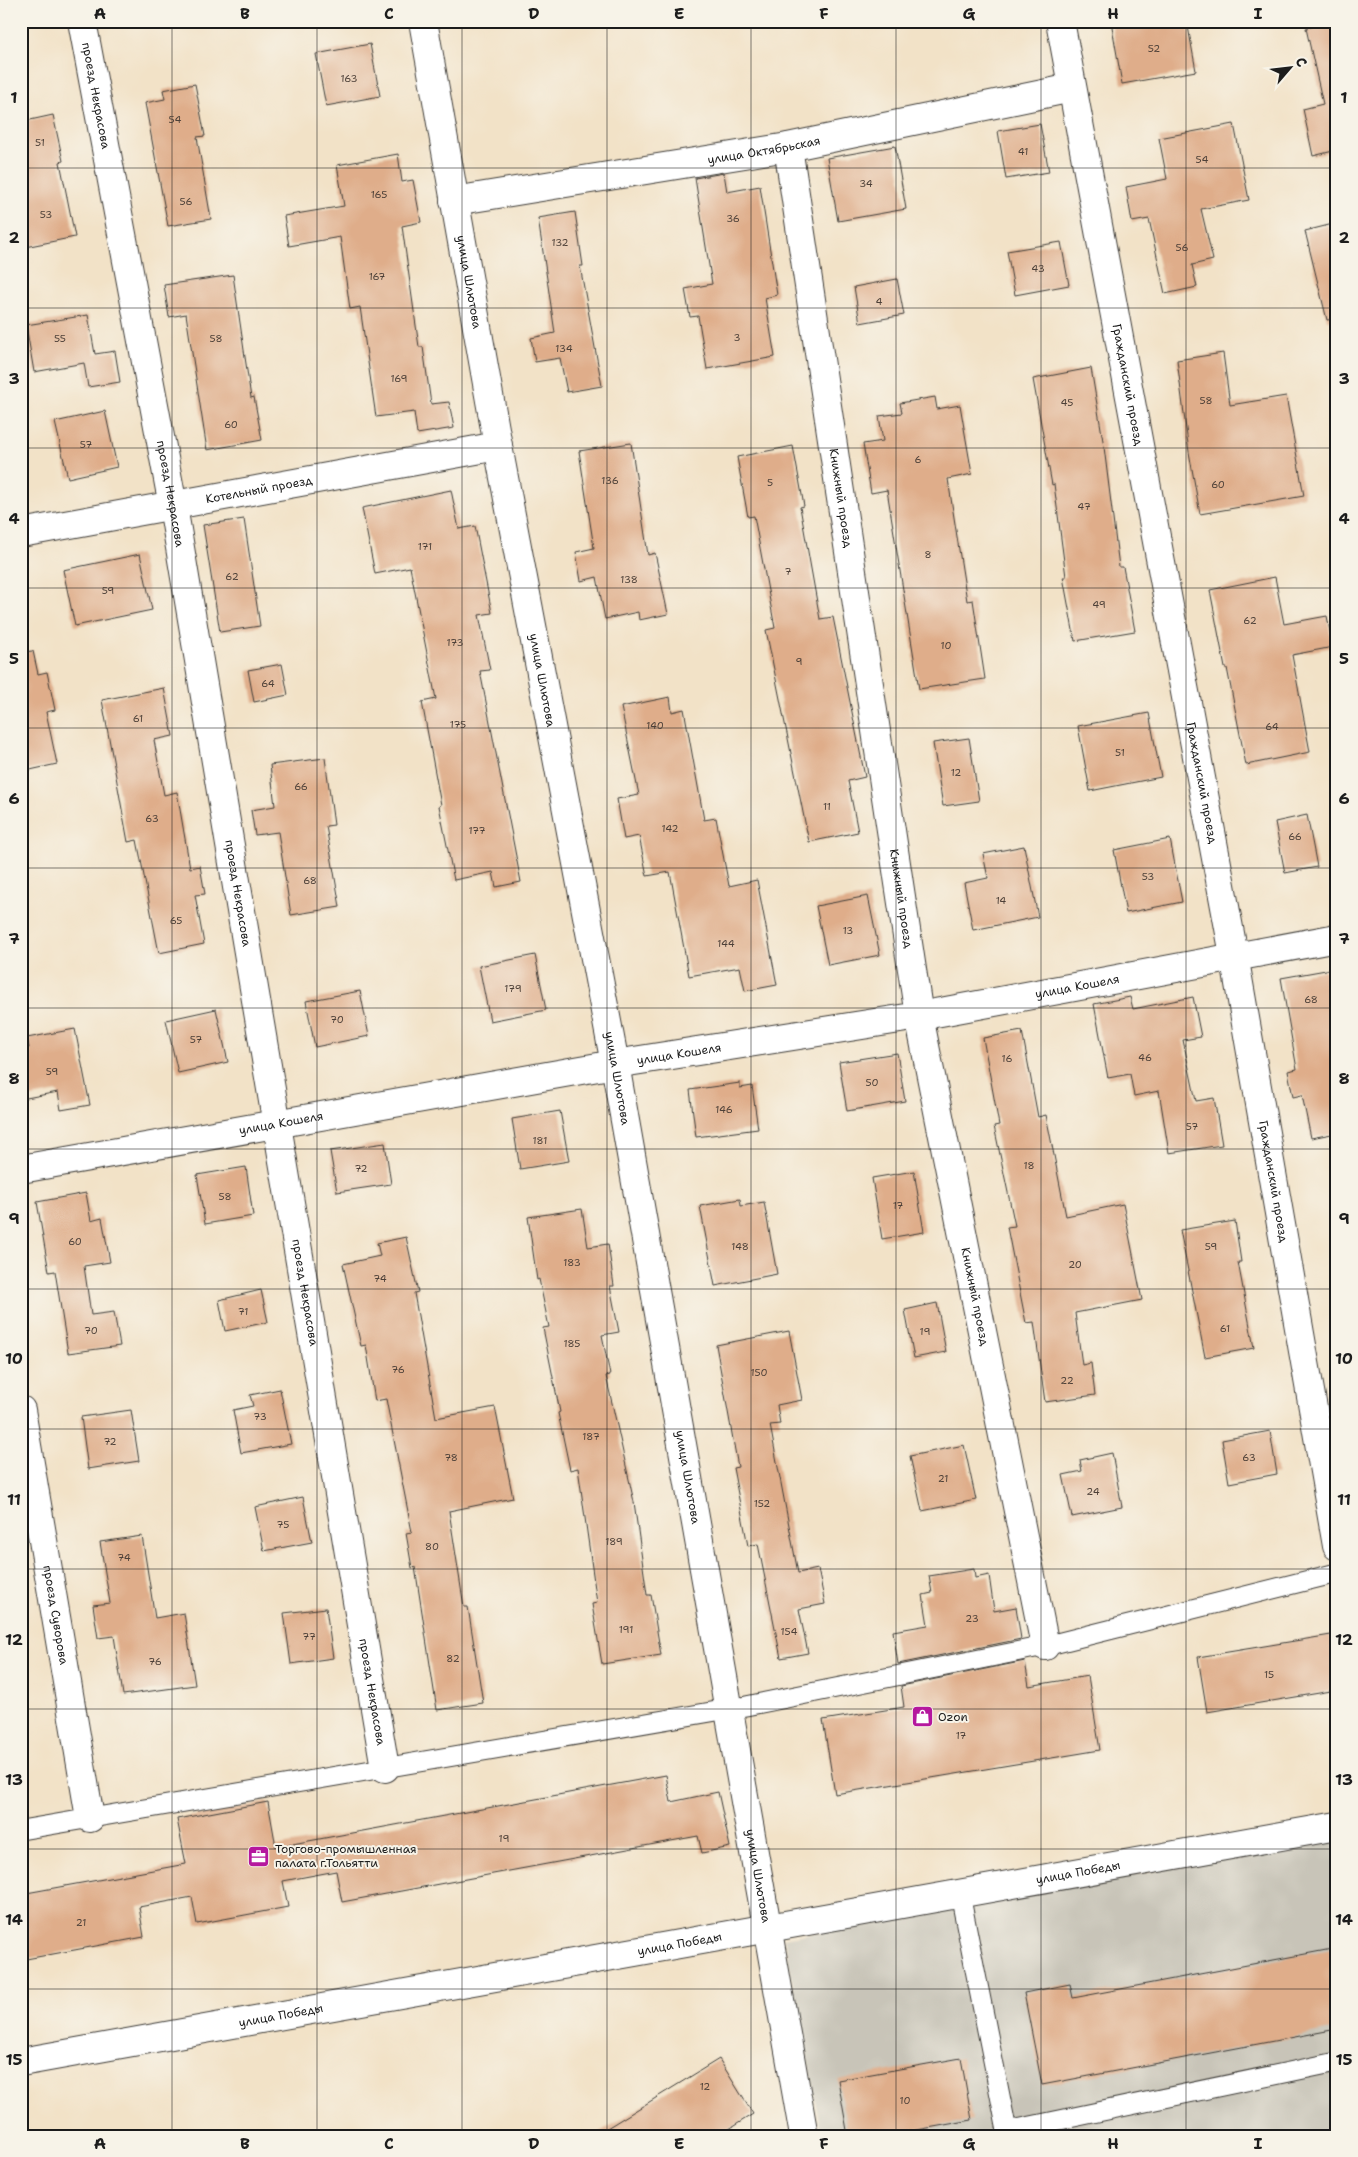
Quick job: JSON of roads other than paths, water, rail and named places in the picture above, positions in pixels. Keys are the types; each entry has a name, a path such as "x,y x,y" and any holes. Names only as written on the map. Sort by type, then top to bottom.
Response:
{"street":[{"name":"проезд Некрасова","path":"82,21 173,506 385,1768"},
{"name":"улица Шлютова","path":"423,21 498,446 615,1064 804,2136"},
{"name":"Гражданский проезд","path":"1060,21 1234,955 1337,1546"},
{"name":"улица Октябрьская","path":"454,201 788,147 1072,88"},
{"name":"Книжный проезд","path":"788,147 918,1016 1045,1646"},
{"name":"Котельный проезд","path":"21,534 498,446"},
{"name":"улица Кошеля","path":"21,1169 615,1064 918,1016 1234,955 1337,938"},
{"name":"проезд Суворова","path":"21,1410 90,1818"},
{"name":"улица Победы","path":"21,2062 1337,1826"}],"lane":[{"path":"21,1830 728,1710 1045,1646 1337,1572"},
{"path":"960,1894 1008,2134 1337,2062"}],"place":[{"name":"Ozon","path":"922,1717"},
{"name":"Торгово-промышленная палата г.Тольятти","path":"259,1856"}]}
